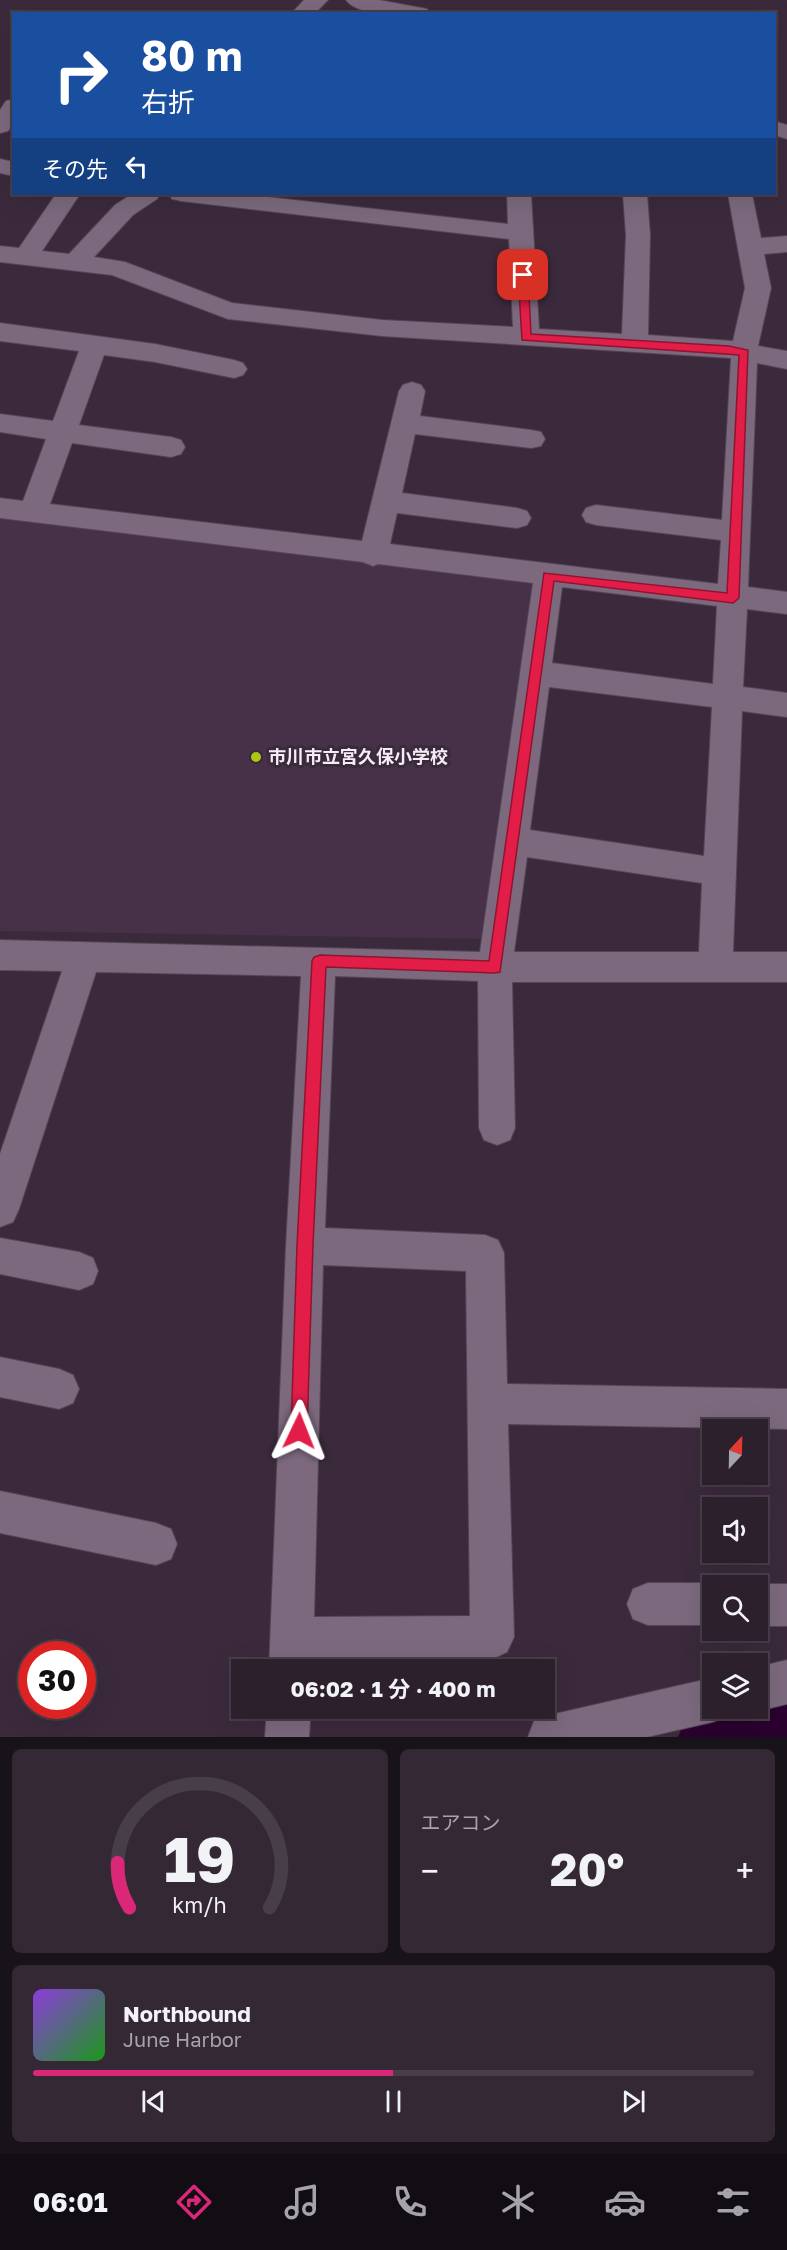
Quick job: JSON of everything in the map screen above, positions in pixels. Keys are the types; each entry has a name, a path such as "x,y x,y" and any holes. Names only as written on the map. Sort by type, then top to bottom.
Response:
{"street":[{"path":"303,12 316,0"},
{"path":"357,0 408,12"},
{"path":"26,256 67,195"},
{"path":"76,262 124,210 146,195"},
{"path":"189,195 521,233"},
{"path":"333,212 350,195"},
{"path":"519,195 526,337"},
{"path":"635,344 638,235 636,195"},
{"path":"716,966 744,352 758,288 740,195"},
{"path":"750,247 787,244"},
{"path":"0,254 116,268 228,311 382,328 744,352 787,360"},
{"path":"0,332 155,353 234,369"},
{"path":"33,513 94,345"},
{"path":"373,555 412,391"},
{"path":"0,423 171,447"},
{"path":"405,423 531,439"},
{"path":"386,501 517,518"},
{"path":"0,508 373,555 787,603"},
{"path":"596,515 736,532"},
{"path":"497,1128 495,967 549,576"},
{"path":"535,673 787,705"},
{"path":"512,841 720,872"},
{"path":"0,955 495,967 787,967"},
{"path":"0,1209 10,1149 84,957"},
{"path":"305,1245 485,1252 492,1637 292,1654 305,1245 320,961"},
{"path":"0,1256 79,1271"},
{"path":"0,1377 59,1389"},
{"path":"488,1404 787,1409"},
{"path":"0,1512 156,1544"},
{"path":"648,1604 702,1604"},
{"path":"768,1605 787,1605"},
{"path":"768,1687 787,1682"},
{"path":"550,1737 702,1702"},
{"path":"287,1737 288,1719"}],"shaded area":[{"name":"市川市立宮久保小学校","path":"0,517 537,582 485,939 0,931"}],"waterway":[{"path":"722,1737 787,1721"}],"place":[{"name":"市川市立宮久保小学校","path":"256,757"}],"route":[{"path":"299,1431 305,1245 320,961 495,967 549,576 733,598 744,352 729,349 526,337 523,275"}]}
